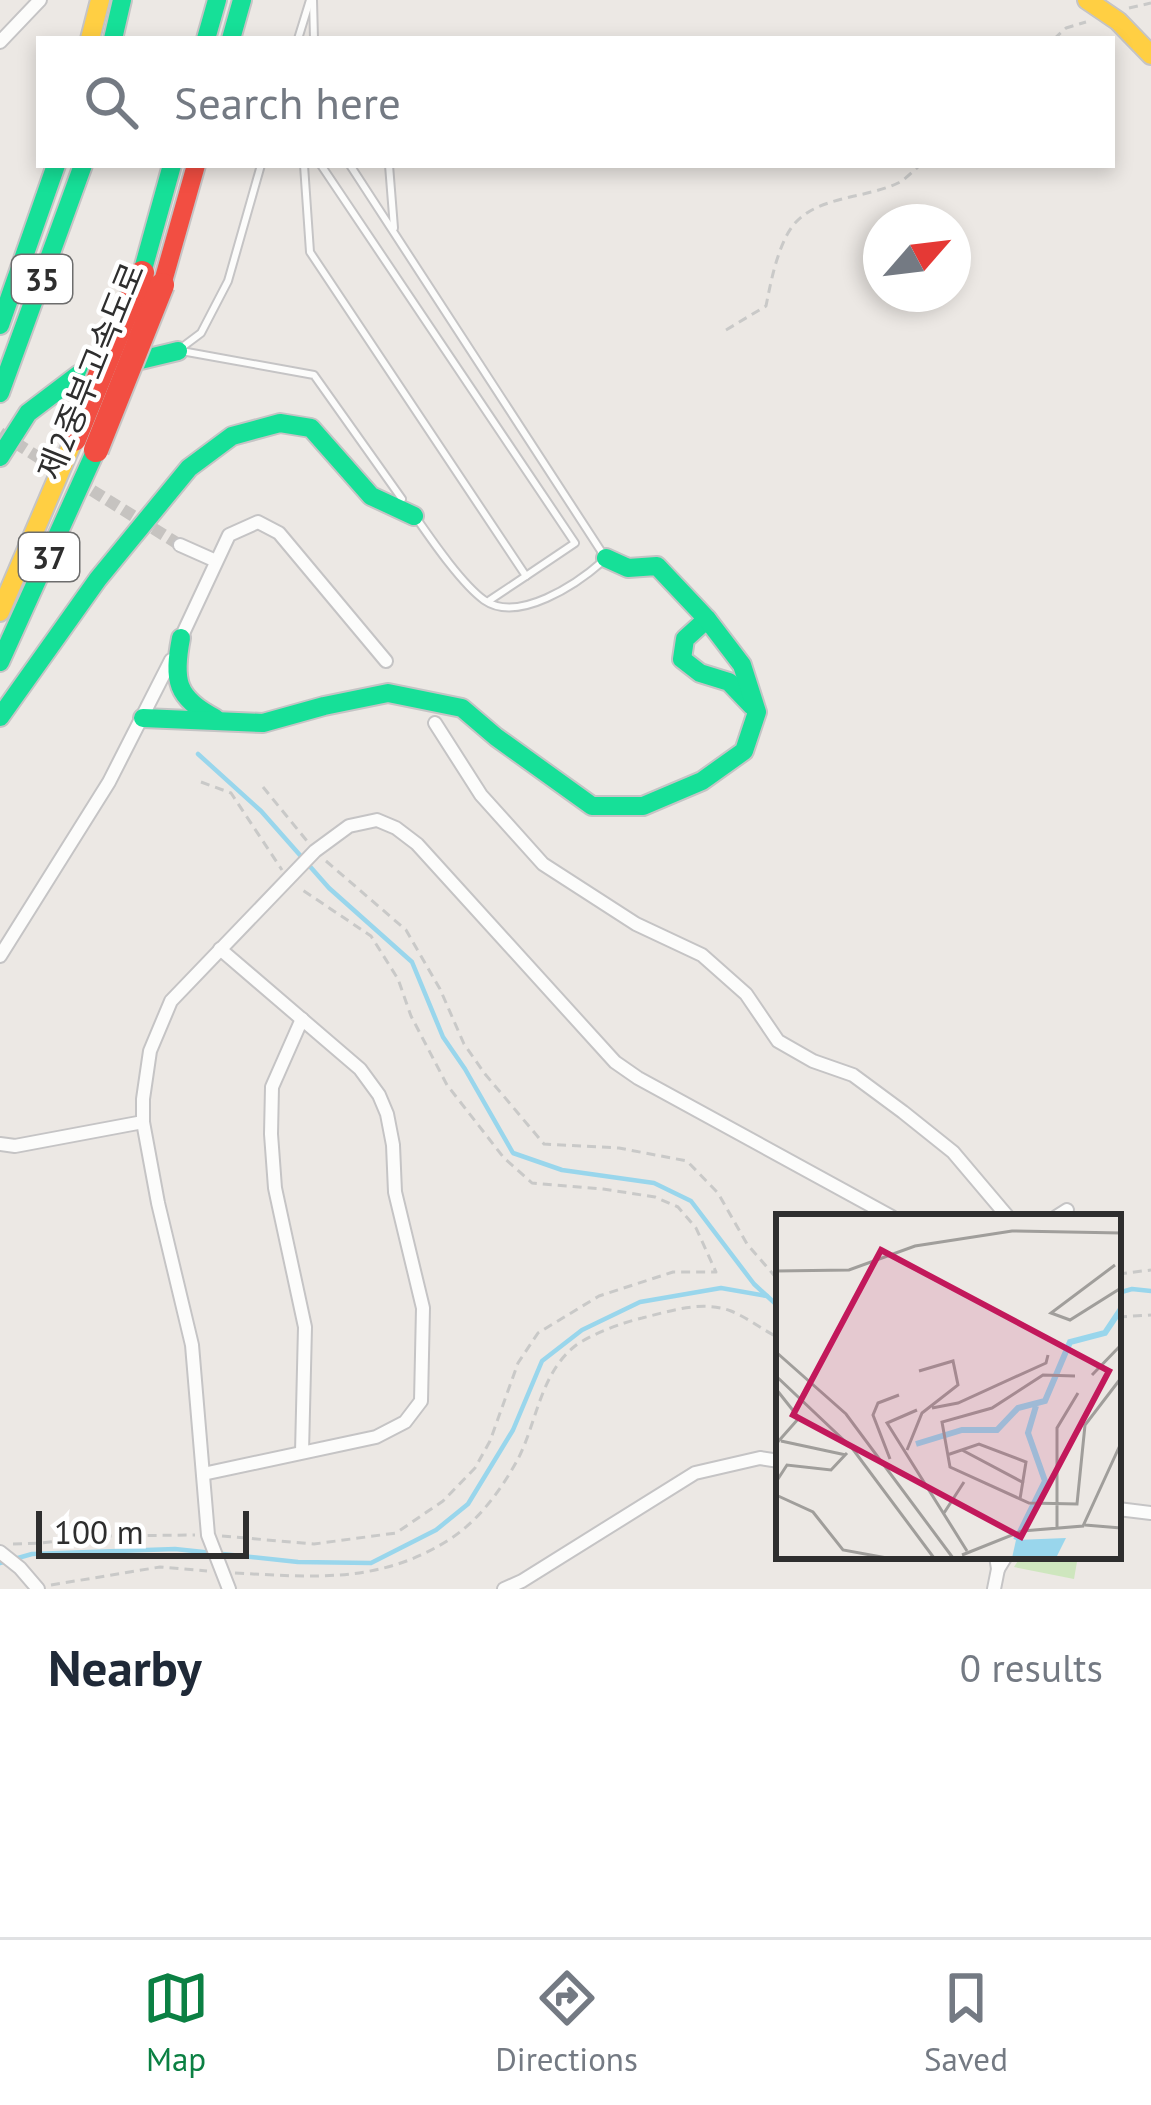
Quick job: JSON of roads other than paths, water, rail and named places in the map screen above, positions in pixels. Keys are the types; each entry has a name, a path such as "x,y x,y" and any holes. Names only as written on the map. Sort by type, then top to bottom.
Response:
{"main road":[{"path":"91,36 100,0"},
{"path":"114,36 122,0"},
{"path":"207,36 217,0"},
{"path":"232,36 242,0"},
{"path":"1087,0 1118,21 1151,55"},
{"name":"35","path":"0,325 55,168"},
{"name":"35","path":"0,394 82,168"},
{"name":"제2중부고속도로","path":"152,279 171,168"},
{"name":"제2중부고속도로","path":"0,662 195,168"},
{"path":"0,457 28,413 78,375 178,351"},
{"path":"0,717 98,579 189,468 232,436 280,423 311,428 371,496 414,516"},
{"name":"제2중부고속도로","path":"0,612 85,444"},
{"path":"143,718 262,723 388,693 462,708 592,806 643,806 702,781 743,751 758,712 742,665 657,566 628,568 606,558"},
{"path":"707,619 686,640 682,659 700,673 729,682 758,712"},
{"path":"181,638 174,670 181,692 194,709 222,722"}],"street":[{"path":"0,41 40,0"},
{"path":"0,956 109,782 229,535 258,521 279,533 386,662"},
{"path":"179,545 216,561"},
{"path":"435,723 481,795 543,864 636,924 702,955 746,994 778,1041 813,1061 854,1075 953,1152 1005,1214"},
{"path":"230,1589 208,1535 192,1345 143,1122 150,1051 171,1001 315,851 349,826 377,820 417,844 615,1062 887,1214"},
{"path":"202,1474 376,1436 405,1422 421,1401 423,1308 395,1192 387,1114 379,1095 360,1070 220,949"},
{"path":"302,1019 272,1087 271,1134 275,1188 305,1327 302,1452"},
{"path":"0,1144 15,1146 143,1122"},
{"path":"504,1589 525,1585 694,1473 760,1458 776,1461"},
{"path":"1121,1509 1151,1513"},
{"path":"2,1554 36,1586"},
{"path":"994,1589 1000,1560"}],"lane":[{"path":"299,36 312,0"},
{"path":"312,0 314,36"},
{"path":"178,351 201,333 227,280 260,168"},
{"path":"304,168 310,252 526,576"},
{"path":"323,168 574,543 487,602"},
{"path":"178,351 314,375 440,552 487,602 525,608 584,578 606,558 352,168"},
{"path":"389,168 394,232"}],"waterway":[{"path":"198,754 261,811 329,888 412,962 443,1037 513,1153 562,1170 654,1183 691,1201 754,1284 776,1304"},
{"path":"0,1563 32,1554 175,1549 298,1562 371,1563 436,1530 468,1504 513,1430 542,1361 582,1330 640,1302 721,1288 767,1296"},
{"path":"1121,1292 1151,1291"}],"tunnel":[{"path":"0,433 60,471"},
{"path":"77,481 180,545"}]}
